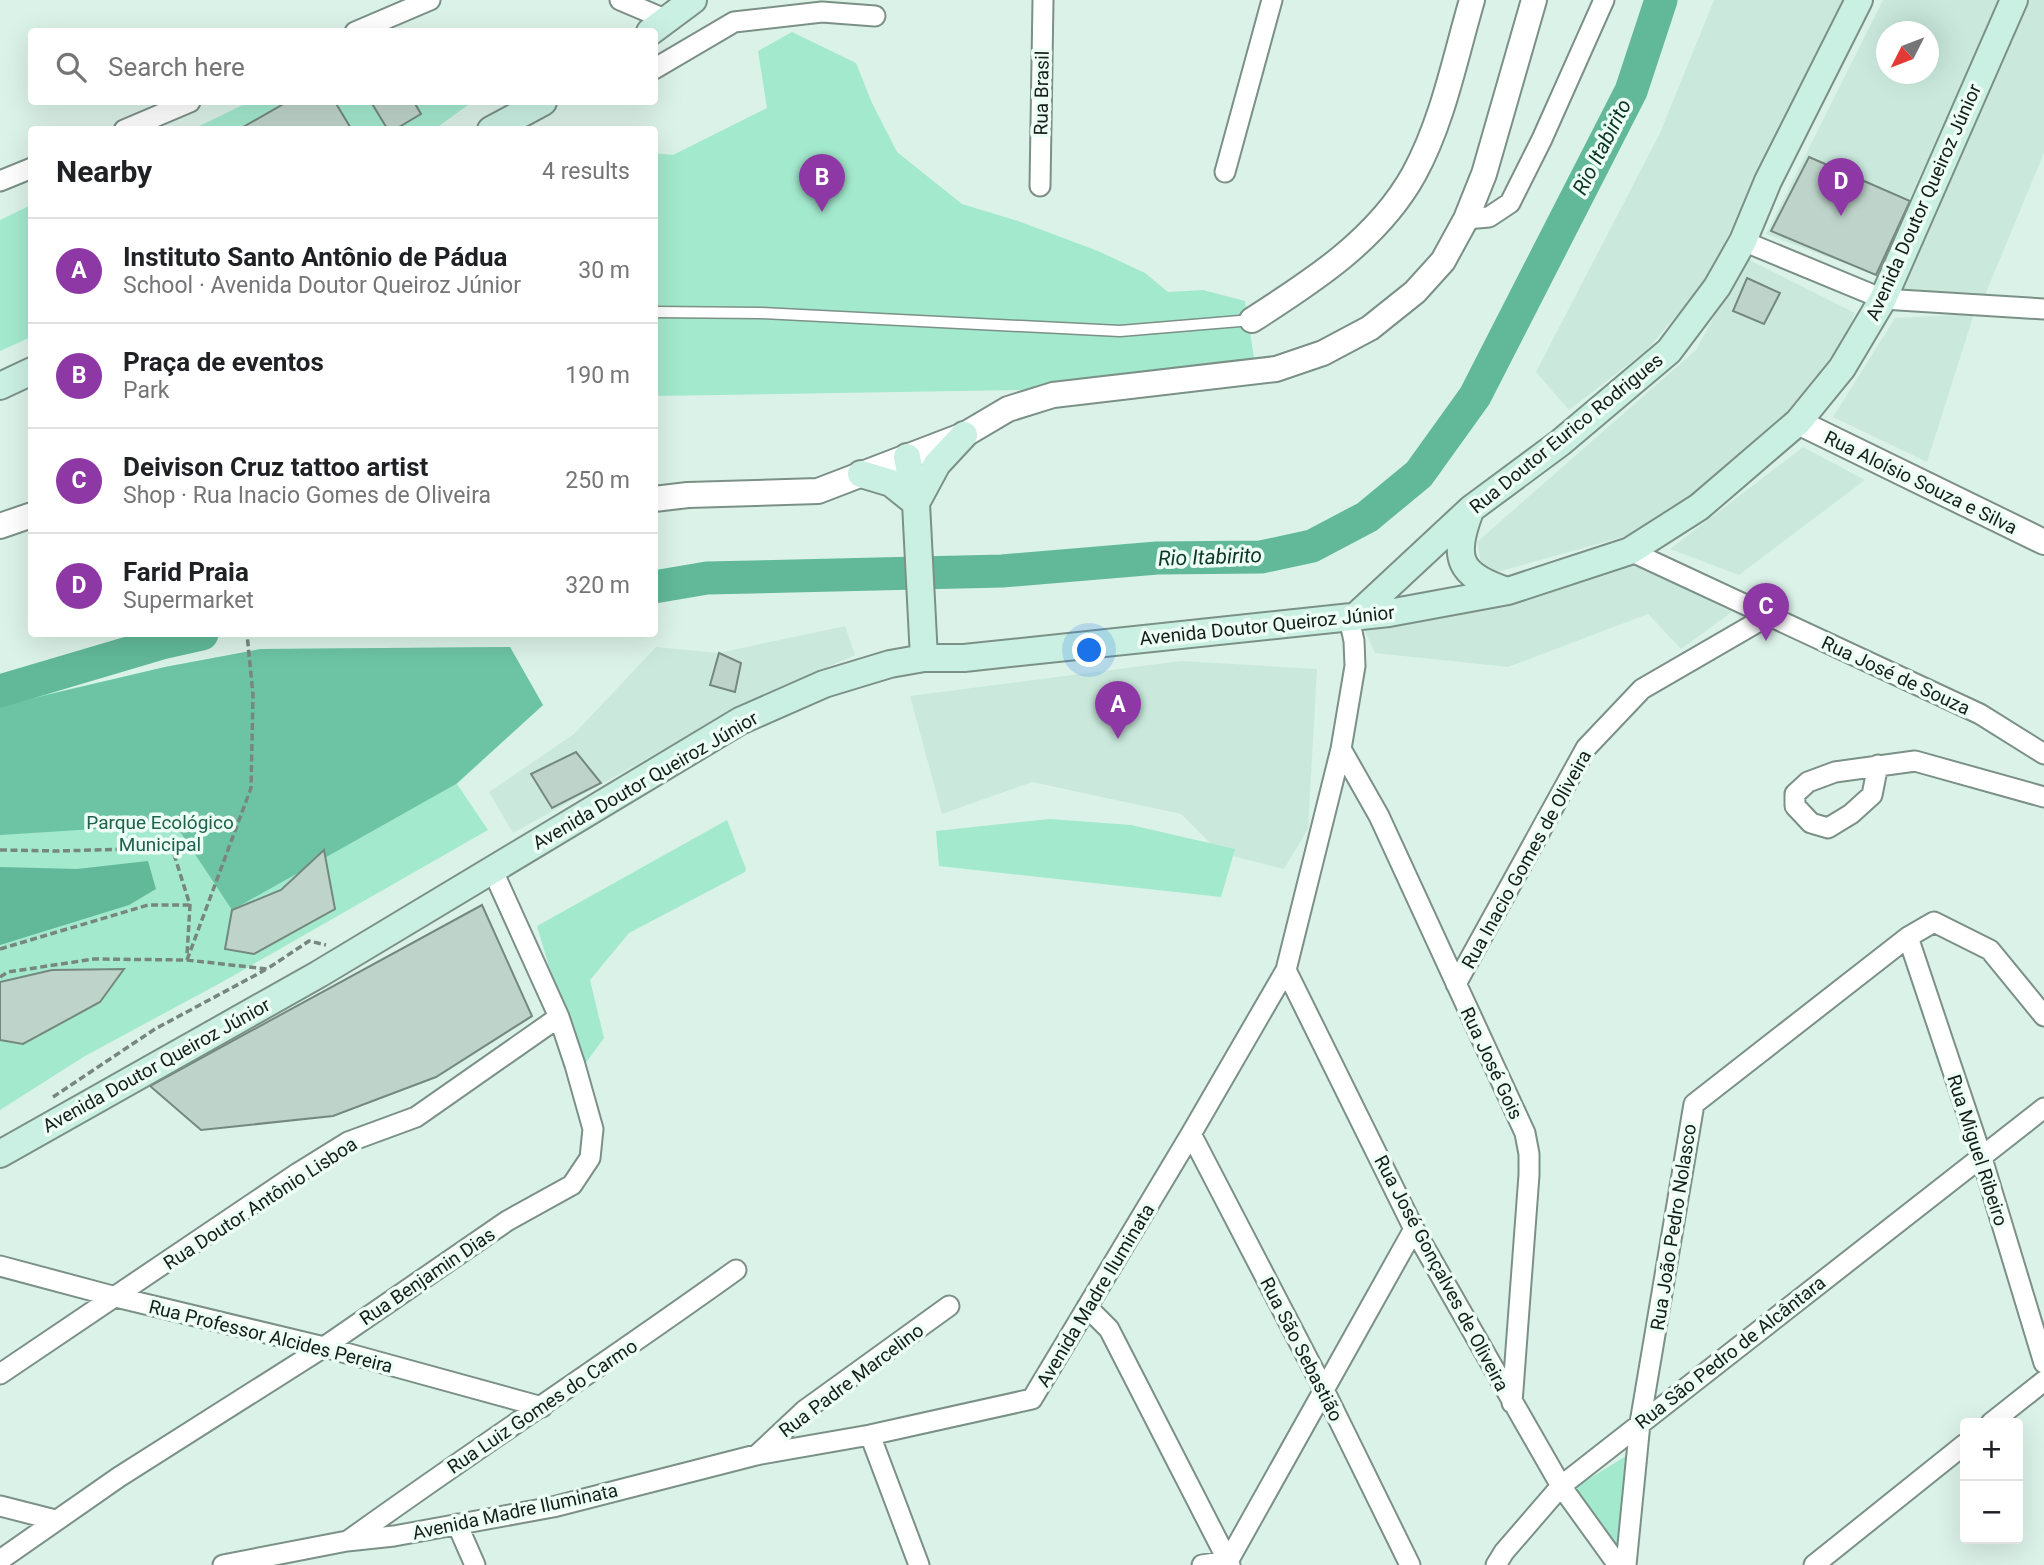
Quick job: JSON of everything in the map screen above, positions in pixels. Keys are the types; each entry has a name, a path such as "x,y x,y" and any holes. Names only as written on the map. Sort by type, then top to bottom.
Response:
{"main road":[{"path":"658,26 693,0"},
{"name":"Rua Doutor Eurico Rodrigues","path":"1352,617 1471,509 1560,443 1669,351 1717,287 1743,241 1769,181 1859,0"},
{"name":"Avenida Doutor Queiroz Júnior","path":"0,1154 319,974 740,721 824,684 890,664 924,658 964,658 1352,617 1508,591 1630,551 1699,508 1798,422 1842,368 1883,299 2014,0"},
{"path":"498,126 537,105"},
{"path":"0,386 28,372"},
{"path":"916,510 937,464 964,435"},
{"path":"907,457 916,510 924,658"},
{"path":"861,474 891,483 916,510"},
{"path":"1471,509 1459,545 1462,561 1471,574 1484,583 1508,591"}],"street":[{"path":"364,28 430,0"},
{"path":"620,0 658,26"},
{"name":"Rua Brasil","path":"1040,186 1042,0"},
{"path":"1225,172 1272,0"},
{"path":"1252,320 1306,285 1343,256 1368,233 1398,198 1413,175 1436,122 1472,0"},
{"path":"658,499 688,495 818,491 964,435 1008,409 1054,395 1276,369 1324,354 1370,328 1415,292 1443,261 1466,219 1483,174 1534,0"},
{"path":"1466,219 1489,217 1510,203 1542,139 1604,0"},
{"path":"658,67 734,22 822,12 875,16"},
{"path":"133,126 183,105"},
{"path":"0,181 28,170"},
{"path":"1743,241 1883,299 2044,309"},
{"name":"Rua Aloísio Souza e Silva","path":"1798,422 2044,542"},
{"path":"0,526 28,516"},
{"name":"Rua José de Souza","path":"1630,551 1980,714 2044,754"},
{"name":"Rua Inacio Gomes de Oliveira","path":"1456,984 1586,748 1642,689 1768,616"},
{"name":"Avenida Madre Iluminata","path":"223,1565 347,1541 394,1536 553,1507 756,1455 870,1435 1032,1399 1286,970 1341,749 1354,666 1352,617"},
{"name":"Rua José Gois","path":"1341,749 1379,816 1525,1133 1529,1175 1512,1403"},
{"path":"1878,765 1915,761 2044,797"},
{"name":"Rua Benjamin Dias","path":"0,1560 55,1520 261,1385 324,1347 508,1221 572,1185 590,1158 593,1129 559,1017 492,869"},
{"name":"Rua João Pedro Nolasco","path":"1626,1565 1640,1423 1693,1104 1908,937 1934,922 1990,950 2044,1016"},
{"name":"Rua Miguel Ribeiro","path":"1908,937 1981,1155 2044,1363"},
{"name":"Rua José Gonçalves de Oliveira","path":"1286,970 1414,1229 1560,1486 1618,1565"},
{"name":"Rua Doutor Antônio Lisboa","path":"0,1374 298,1173 348,1142 416,1117 559,1017"},
{"name":"Rua São Pedro de Alcântara","path":"1496,1565 1560,1486 2044,1108"},
{"name":"Rua São Sebastião","path":"1191,1134 1324,1390 1410,1565"},
{"path":"1228,1564 1414,1229"},
{"name":"Rua Professor Alcides Pereira","path":"0,1266 324,1347 542,1407"},
{"name":"Rua Luiz Gomes do Carmo","path":"347,1541 736,1270"},
{"name":"Rua Padre Marcelino","path":"756,1455 805,1410 949,1306"},
{"path":"1087,1307 1109,1329 1228,1564"},
{"path":"1997,1418 2044,1381"},
{"path":"870,1435 919,1565"},
{"path":"1814,1565 1960,1448"},
{"path":"0,1506 55,1520"},
{"path":"457,1524 475,1565"},
{"path":"1202,1565 1228,1564"}],"lane":[{"path":"658,313 761,313 1120,331 1252,320"}],"path":[{"path":"187,960 251,788 253,695 247,637"},
{"path":"0,850 57,852 172,848 190,905 187,960"},
{"path":"0,949 148,905 190,905"},
{"path":"53,1097 155,1029 267,970 309,942"},
{"path":"0,977 8,972 94,959 187,960 267,970"}],"shaded area":[{"path":"1714,0 1845,0 1706,280 1647,350 1569,410 1536,372 1660,133"},
{"path":"1883,0 1998,0 1876,275 1766,234"},
{"path":"2030,0 2044,0 2044,153 1985,295 1897,300"},
{"path":"1746,258 1855,313 1840,347 1779,421 1702,489 1630,535 1494,573 1481,563 1477,542 1696,350"},
{"path":"1974,314 1927,462 1833,417 1895,318"},
{"path":"1803,447 1865,480 1739,575 1670,549"},
{"path":"1630,561 1732,612 1681,649 1648,614 1508,667 1375,653 1361,623"},
{"path":"845,626 855,655 749,702 513,833 489,792 574,734 656,647 719,653"},
{"path":"510,647 543,705 456,784 232,910 175,824 0,835 0,706 165,667 261,649"},
{"path":"1181,661 1317,669 1308,829 1284,869 1220,853 1181,814 1032,782 942,814 910,696"},
{"path":"148,861 156,889 129,905 0,945 0,867 77,869"}],"green space":[{"path":"792,32 856,63 872,103 897,152 962,204 1018,221 1098,251 1145,273 1168,292 1203,290 1245,301 1255,364 1019,390 658,396 658,153 673,155 767,108 758,51"},
{"path":"243,105 468,105 439,126 199,126"},
{"path":"28,206 28,338 0,351 0,220"},
{"name":"Parque Ecológico Municipal","path":"510,647 543,705 457,784 488,830 224,981 85,1056 0,1110 0,705 165,667 261,649"},
{"path":"1050,819 1131,825 1235,849 1221,897 939,866 936,831"},
{"path":"727,820 745,872 629,933 590,980 604,1038 580,1071 537,926"},
{"path":"1631,1453 1621,1563 1569,1491"}],"building":[{"path":"282,105 337,105 350,126 245,126"},
{"path":"373,105 416,105 421,114 401,126 386,126"},
{"path":"1809,157 1910,201 1876,275 1771,231"},
{"path":"1747,278 1780,293 1764,324 1733,311"},
{"path":"719,653 741,663 735,692 710,685"},
{"path":"576,752 601,783 552,808 531,774"},
{"path":"324,850 335,909 254,954 225,949 232,910 281,890"},
{"path":"482,905 532,1016 436,1077 333,1116 201,1130 150,1086"},
{"path":"124,969 100,1002 23,1044 0,1040 0,982 52,970"}],"waterway":[{"name":"Rio Itabirito","path":"658,586 707,578 1002,571 1157,558 1261,557 1312,546 1367,517 1419,474 1475,396 1631,91 1661,0"},
{"name":"Rio Itabirito","path":"0,691 189,637"}],"place":[{"name":"Praça de eventos","path":"822,212"},
{"name":"Farid Praia","path":"1841,216"},
{"name":"Deivison Cruz tattoo artist","path":"1766,641"},
{"name":"Instituto Santo Antônio de Pádua","path":"1118,739"}]}
